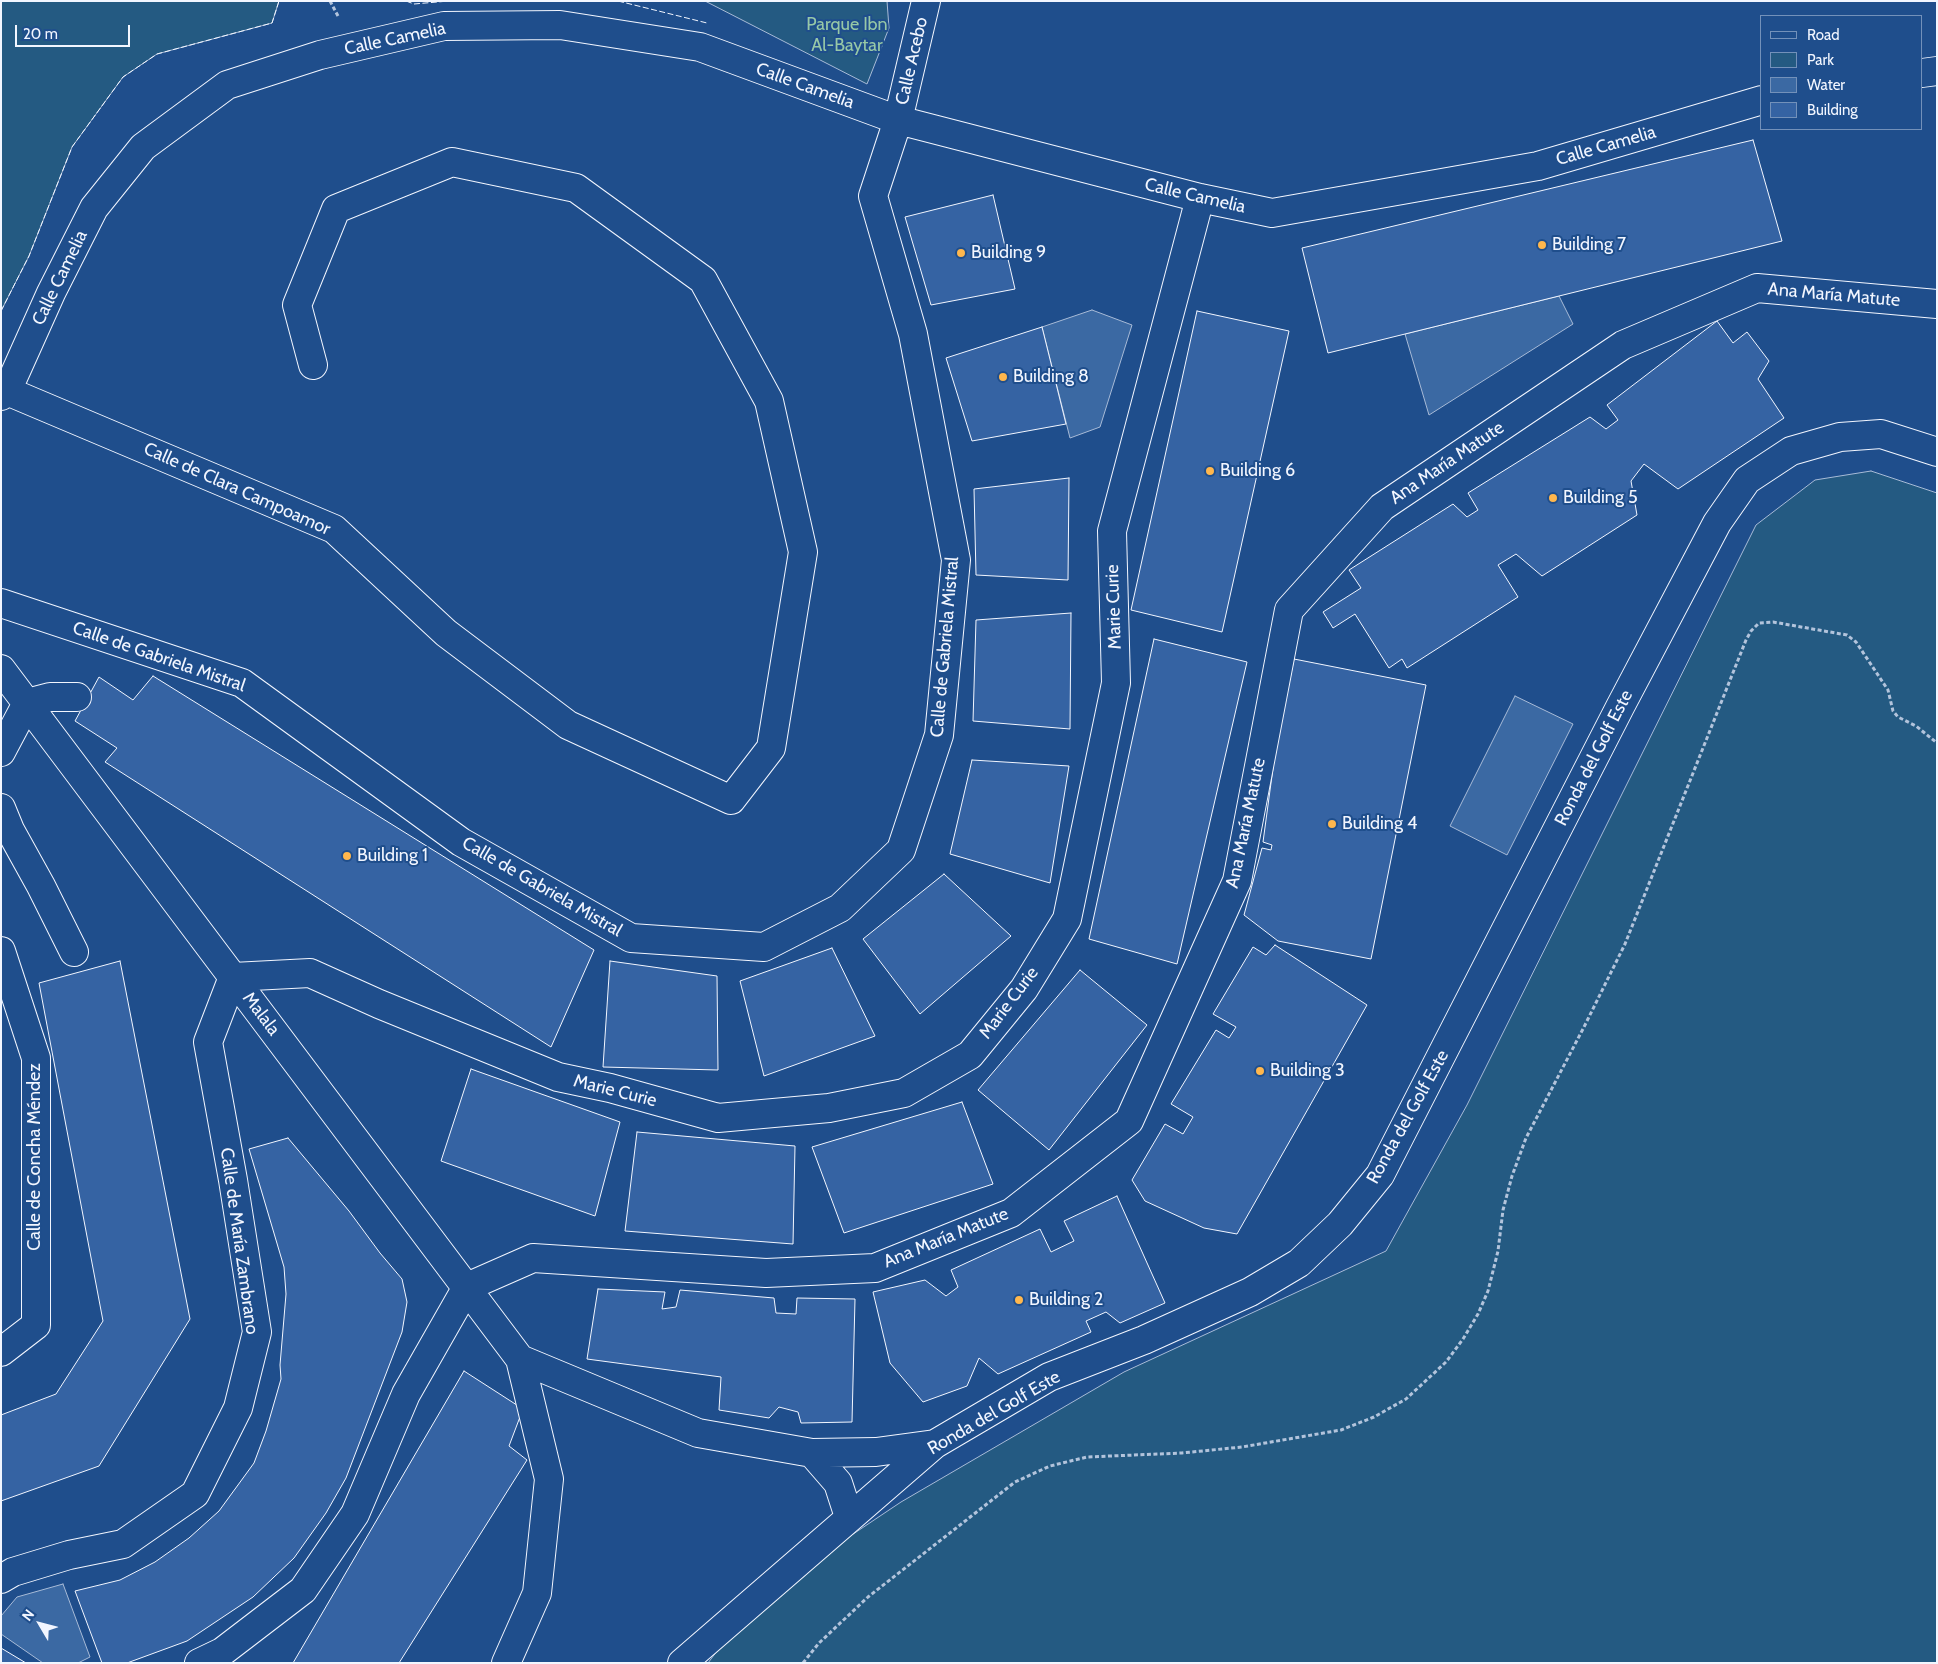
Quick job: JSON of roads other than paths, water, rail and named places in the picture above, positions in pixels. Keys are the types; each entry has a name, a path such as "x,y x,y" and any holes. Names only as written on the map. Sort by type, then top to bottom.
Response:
{"street":[{"name":"Calle Acebo","path":"898,120 926,1"},
{"name":"Calle Camelia","path":"4,393 94,208 143,147 227,85 320,55 444,26 560,25 700,47 898,120 1200,198 1272,214 1538,166 1760,101"},
{"path":"1923,73 1937,71"},
{"name":"Calle de Gabriela Mistral","path":"1,604 242,683 461,842 631,938 764,946 840,908 901,850 904,842 939,735 956,560 913,334 873,196 898,120"},
{"name":"Calle de Clara Campoamor","path":"4,393 334,529 446,633 568,725 731,800 770,748 803,552 769,402 703,280 576,188 452,162 336,209 297,305 313,365"},
{"name":"Marie Curie","path":"233,977 310,973 379,1004 558,1077 610,1088 718,1118 829,1108 904,1094 970,1054 1024,989 1067,919 1116,683 1112,531 1200,198"},
{"name":"Ana María Matute","path":"467,1287 533,1258 766,1273 875,1268 1011,1213 1129,1121 1237,881 1289,610 1382,507 1623,345 1757,288 1937,304"},
{"name":"Ronda del Golf Este","path":"682,1663 935,1444 1049,1377 1144,1340 1250,1292 1299,1263 1340,1224 1380,1175 1620,707 1717,523 1747,480 1790,451 1840,437 1881,434 1937,452"},
{"name":"Malala","path":"1,669 520,1359"},
{"path":"1,752 27,703 50,697 77,697"},
{"path":"1,808 10,830 74,952"},
{"name":"Calle de Concha Méndez","path":"1,951 36,1058 36,1325 1,1352"},
{"name":"Calle de María Zambrano","path":"1,1579 14,1572 69,1555 123,1544 195,1494 238,1408 257,1332 233,1180 208,1042 233,977"},
{"path":"199,1663 222,1652 303,1590 355,1514 406,1394 467,1287"},
{"path":"520,1359 698,1433 812,1454 876,1452 935,1444"},
{"path":"506,1663 537,1593 549,1479 520,1359"},
{"path":"812,1454 838,1483 849,1518"}],"water":[{"path":"1559,296 1573,324 1429,415 1405,334"},
{"path":"1092,310 1132,325 1100,427 1070,438 1042,327"},
{"path":"1515,696 1573,724 1507,855 1450,826"},
{"path":"63,1584 90,1657 78,1663 43,1663 1,1634 1,1616 17,1597"}],"place":[{"name":"Building 7","path":"1542,245"},
{"name":"Building 9","path":"961,253"},
{"name":"Building 8","path":"1003,377"},
{"name":"Building 6","path":"1210,471"},
{"name":"Building 5","path":"1553,498"},
{"name":"Building 4","path":"1332,824"},
{"name":"Building 1","path":"347,856"},
{"name":"Building 3","path":"1260,1071"},
{"name":"Building 2","path":"1019,1300"}],"park label":[{"name":"Parque Ibn Al-Baytar","path":"847,35"}]}
